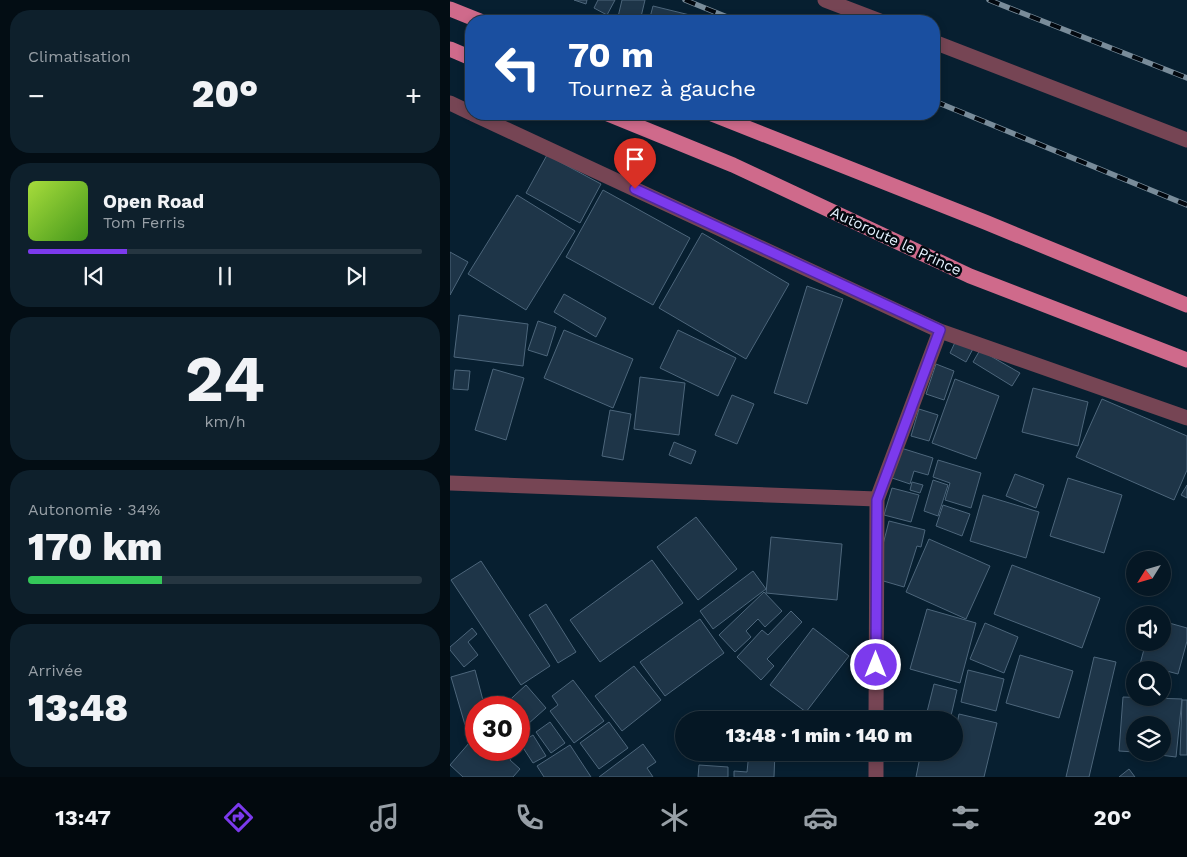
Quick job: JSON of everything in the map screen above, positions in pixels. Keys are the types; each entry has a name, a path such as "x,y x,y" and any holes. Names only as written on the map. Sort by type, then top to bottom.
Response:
{"main road":[{"path":"450,9 465,15"},
{"path":"450,49 465,55"},
{"name":"Autoroute le Prince","path":"623,120 733,165 970,276 1187,360"},
{"path":"727,120 985,222 1187,305"}],"street":[{"path":"825,0 864,15"},
{"path":"940,44 1187,140"},
{"path":"450,103 465,110"},
{"path":"487,120 940,330 1187,418"},
{"path":"876,711 877,500 940,330"},
{"path":"450,483 877,500"},
{"path":"876,761 876,777"}],"building":[{"path":"574,0 587,0 586,4"},
{"path":"598,0 615,0 607,15 594,8"},
{"path":"622,0 645,0 641,15 618,15"},
{"path":"653,6 690,15 651,15"},
{"path":"547,155 601,184 580,223 526,193"},
{"path":"603,190 690,238 653,305 566,257"},
{"path":"517,195 575,231 526,310 468,274"},
{"path":"702,233 789,284 746,359 659,308"},
{"path":"450,252 468,262 450,295"},
{"path":"807,286 843,299 807,404 774,393"},
{"path":"564,294 606,318 596,337 554,312"},
{"path":"459,315 528,324 523,366 454,357"},
{"path":"538,321 556,327 547,356 528,350"},
{"path":"564,330 633,359 613,408 544,378"},
{"path":"678,330 736,358 718,396 660,368"},
{"path":"958,336 975,345 966,362 950,353"},
{"path":"980,350 1020,373 1012,386 973,362"},
{"path":"936,364 954,371 944,400 926,394"},
{"path":"493,369 524,378 506,440 475,430"},
{"path":"455,370 470,371 468,390 453,389"},
{"path":"640,377 685,383 679,435 634,429"},
{"path":"955,379 999,396 976,459 932,443"},
{"path":"1033,388 1088,402 1078,446 1022,432"},
{"path":"732,395 754,404 737,444 715,435"},
{"path":"1102,399 1187,436 1187,470 1174,500 1076,457"},
{"path":"919,409 938,415 929,441 911,436"},
{"path":"610,410 631,414 623,460 602,456"},
{"path":"674,442 696,451 691,464 669,455"},
{"path":"901,448 933,458 928,475 914,471 910,484 892,478"},
{"path":"938,460 981,473 971,508 945,500 950,483 933,477"},
{"path":"1015,474 1044,485 1036,508 1006,496"},
{"path":"1068,478 1122,495 1104,553 1050,536"},
{"path":"933,480 948,485 938,516 924,511"},
{"path":"912,482 923,485 920,493 910,490"},
{"path":"1187,485 1187,498 1181,495"},
{"path":"892,488 919,495 911,522 884,515"},
{"path":"983,495 1039,512 1026,558 970,541"},
{"path":"943,505 970,514 962,536 936,526"},
{"path":"696,517 737,569 698,600 657,547"},
{"path":"889,521 925,530 921,547 917,546 904,587 880,580 878,564"},
{"path":"771,537 842,544 837,600 766,593"},
{"path":"929,539 990,566 966,619 906,592"},
{"path":"652,560 683,603 600,662 570,620"},
{"path":"481,561 550,666 521,685 451,580"},
{"path":"1012,565 1100,598 1082,648 994,614"},
{"path":"753,571 766,589 713,629 700,611"},
{"path":"764,592 782,611 765,627 758,619 746,631 751,637 735,652 719,635"},
{"path":"546,604 576,652 558,663 529,615"},
{"path":"927,609 976,623 960,683 910,669"},
{"path":"791,611 802,622 767,659 774,666 761,680 737,657 762,630 768,635"},
{"path":"700,619 724,653 665,696 640,662"},
{"path":"985,623 1018,637 1004,673 970,659"},
{"path":"1171,624 1187,628 1187,641 1178,674 1171,672 1171,661 1141,661 1144,651 1171,651"},
{"path":"472,628 477,634 468,642 478,655 464,667 450,650 450,647"},
{"path":"813,628 849,656 807,711 770,685"},
{"path":"1020,655 1073,671 1059,718 1006,703"},
{"path":"1094,657 1116,662 1089,777 1066,777"},
{"path":"634,666 661,700 622,731 595,696"},
{"path":"475,670 482,696 465,696 465,725 451,677"},
{"path":"968,670 1004,679 996,711 961,702"},
{"path":"573,680 604,721 574,743 550,711 558,705 552,696"},
{"path":"934,684 957,690 952,711 927,711"},
{"path":"526,685 546,708 530,722 530,696 514,696"},
{"path":"1123,697 1126,697 1126,706 1171,706 1171,699 1182,699 1176,757 1171,756 1171,716 1126,716 1126,751 1119,751"},
{"path":"1182,700 1187,700 1187,755 1180,755"},
{"path":"963,715 997,723 984,777 916,777 919,761 963,761"},
{"path":"550,722 565,743 551,753 536,732"},
{"path":"609,722 628,748 599,769 580,743"},
{"path":"533,735 546,756 533,763 530,758 530,737"},
{"path":"643,744 656,762 647,768 653,777 599,777"},
{"path":"570,745 591,777 544,777 537,766"},
{"path":"465,748 465,761 511,761 520,769 513,777 463,777 450,765"},
{"path":"748,761 775,761 774,777 734,777 734,771 747,772"},
{"path":"699,765 728,767 728,777 698,777"},
{"path":"1129,769 1135,777 1119,777"}],"railway":[{"path":"685,0 722,15"},
{"path":"989,0 1187,78"},
{"path":"940,103 1187,205"}],"route":[{"path":"635,189 940,330 877,500 876,665"}]}
